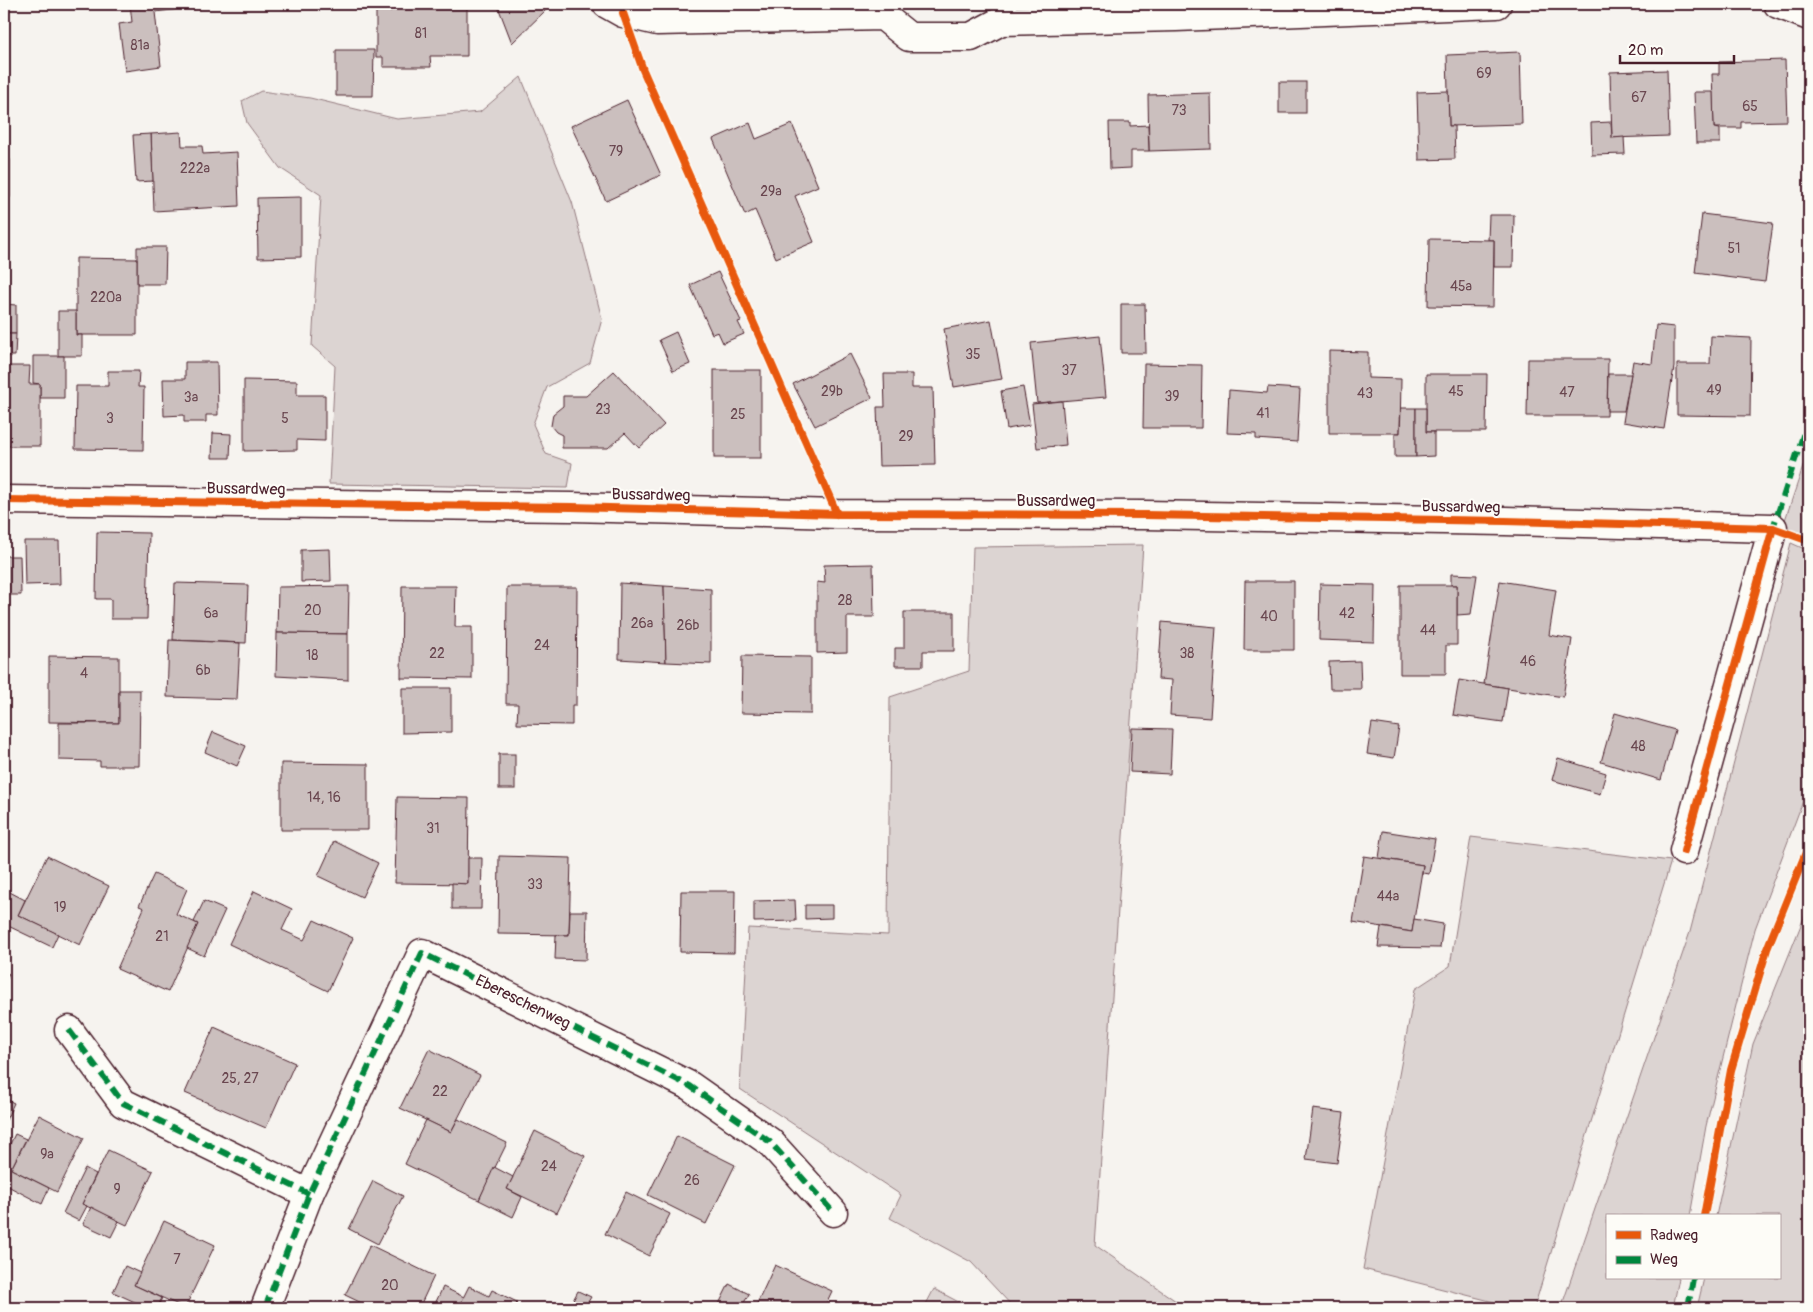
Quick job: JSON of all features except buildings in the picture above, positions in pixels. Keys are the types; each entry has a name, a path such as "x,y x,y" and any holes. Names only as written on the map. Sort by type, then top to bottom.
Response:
{"street":[{"path":"606,4 623,13 657,21 883,16 909,37 971,36 1001,21 1176,17 1497,4"},
{"path":"1778,4 1809,16"},
{"name":"Bussardweg","path":"4,500 572,507 837,514 1145,515 1476,520 1773,528 1684,851"},
{"name":"Ebereschenweg","path":"269,1307 309,1194 422,953 690,1086 770,1142 833,1212"},
{"path":"69,1030 123,1103 309,1194"}],"shaded area":[{"path":"521,77 572,202 602,319 590,363 547,387 533,424 546,454 572,463 568,488 329,484 335,366 312,346 321,195 280,168 247,123 242,101 261,91 310,98 397,119 480,112"},
{"path":"1809,449 1809,538 1783,526"},
{"path":"1791,543 1809,551 1809,785 1755,929 1706,1126 1690,1214 1606,1214 1606,1280 1679,1280 1673,1308 1561,1308 1690,932"},
{"path":"1143,545 1095,1245 1186,1308 1014,1308 971,1262 890,1218 901,1195 740,1089 748,928 888,935 890,697 969,671 973,547"},
{"path":"1471,837 1671,861 1534,1308 1518,1308 1363,1269 1415,989 1450,966"},
{"path":"1809,905 1809,1308 1697,1308 1704,1280 1780,1280 1780,1214 1716,1214 1753,1044"},
{"path":"934,1289 970,1308 924,1308"}],"marked path":[{"path":"1776,530 1773,528 1809,417"},
{"path":"265,1308 309,1194 422,953 690,1086 770,1142 833,1212"},
{"path":"69,1030 123,1103 309,1194"},
{"path":"1688,1308 1693,1280"}],"cycle path":[{"path":"623,13 643,70 837,514"},
{"path":"4,500 572,507 837,514 1145,515 1505,521 1773,528 1809,541"},
{"path":"1684,851 1773,528"},
{"path":"1704,1214 1731,1070 1767,949 1809,845"}]}
